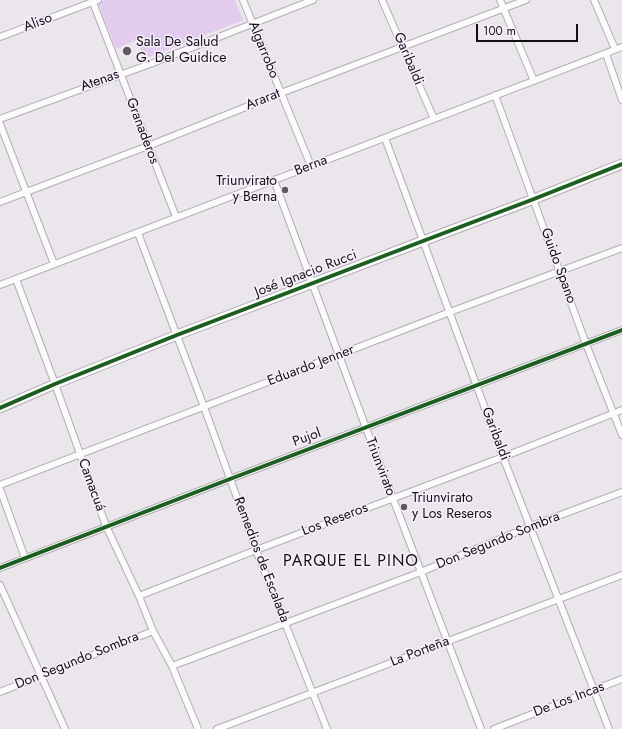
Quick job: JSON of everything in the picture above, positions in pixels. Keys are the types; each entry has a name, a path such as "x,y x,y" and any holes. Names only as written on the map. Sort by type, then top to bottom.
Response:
{"street":[{"name":"Algarrobo","path":"243,0 311,166"},
{"name":"Atenas","path":"0,119 166,58 313,0"},
{"name":"Garibaldi","path":"382,0 434,119"},
{"path":"500,0 534,81"},
{"name":"Ararat","path":"0,202 148,146 280,93 526,0"},
{"path":"594,0 615,50"},
{"name":"Aliso","path":"0,37 94,1"},
{"name":"Granaderos","path":"94,1 120,74 176,217"},
{"name":"Berna","path":"0,285 622,47"},
{"path":"606,54 622,100"},
{"name":"Guido Spano","path":"495,95 586,344 622,435"},
{"path":"0,124 54,264"},
{"name":"Garibaldi","path":"385,138 503,457 609,729"},
{"name":"José Ignacio Rucci","path":"0,408 55,384 177,335 622,164"},
{"name":"Triunvirato","path":"274,180 366,428 481,729"},
{"name":"Remedios de Escalada","path":"138,232 256,550 327,729"},
{"name":"Eduardo Jenner","path":"0,484 80,455 450,312 622,248"},
{"name":"Camacuá","path":"16,279 106,526 153,631 172,666 198,729"},
{"name":"Pujol","path":"0,568 230,478 366,428 622,330"},
{"name":"Los Reseros","path":"138,596 622,410"},
{"path":"0,489 25,558"},
{"name":"Don Segundo Sombra","path":"172,666 421,572 531,526 622,492"},
{"name":"La Porteña","path":"217,729 622,575"},
{"path":"0,584 65,729"},
{"name":"Don Segundo Sombra","path":"0,692 153,631"},
{"name":"De Los Incas","path":"494,729 622,679"}],"path":[{"path":"105,0 109,7 118,16 134,20 158,17 166,12 190,3"},
{"path":"126,0 150,64"},
{"path":"162,0 182,51"},
{"path":"166,12 173,0"},
{"path":"190,0 190,3 194,7 198,8 211,40"},
{"path":"198,8 202,5 203,0"},
{"path":"202,16 210,8 213,0"},
{"path":"148,10 150,19 166,58"}],"shaded area":[{"path":"105,0 235,0 243,20 144,59 137,40 116,49 98,3"}],"cycle path":[{"path":"0,408 55,384 177,335 622,164"},
{"path":"0,568 622,330"}],"place":[{"name":"Sala De Salud G. Del Guidice","path":"127,51"},
{"name":"Triunvirato y Berna","path":"285,190"},
{"name":"Triunvirato y Los Reseros","path":"404,507"}],"district":[{"name":"PARQUE EL PINO","path":"351,562"}]}
